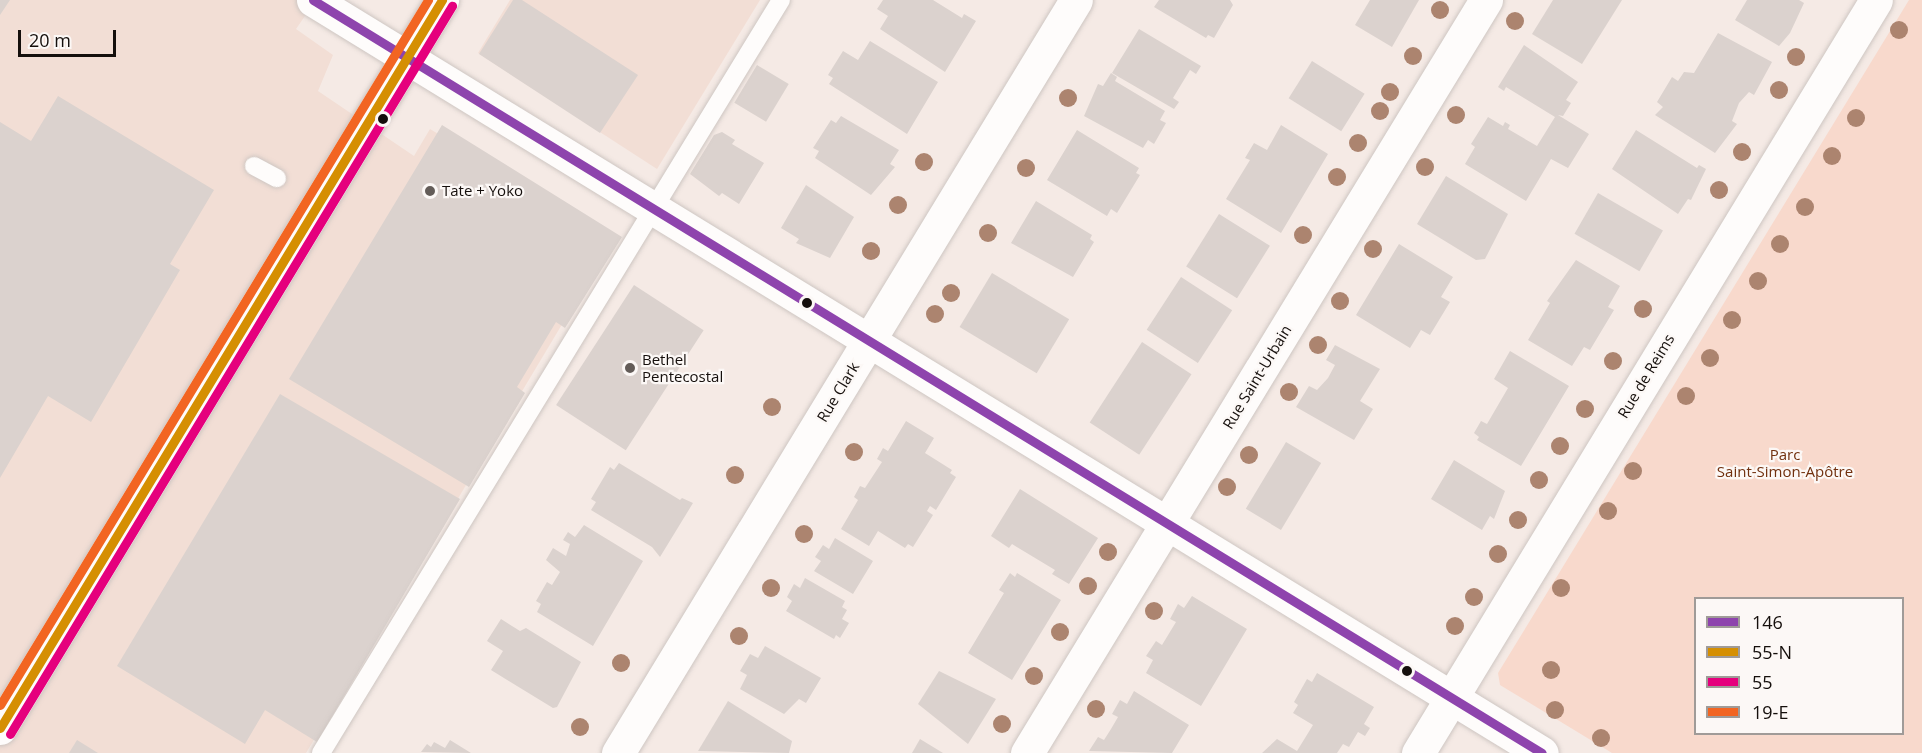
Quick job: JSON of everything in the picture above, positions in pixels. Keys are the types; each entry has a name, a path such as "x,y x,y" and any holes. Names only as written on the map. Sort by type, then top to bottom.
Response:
{"street":[{"path":"313,0 1542,753"},
{"path":"0,728 442,0"},
{"name":"Rue Clark","path":"618,753 1076,0"},
{"name":"Rue Saint-Urbain","path":"1027,753 1486,0"},
{"name":"Rue de Reims","path":"1418,753 1876,0"}],"lane":[{"path":"321,753 781,0"},
{"path":"254,166 276,178"}],"shaded area":[{"path":"0,0 316,0 296,29 333,55 318,91 414,156 430,129 613,239 306,753 0,753"},
{"path":"510,0 760,0 657,169 478,53"}],"green space":[{"name":"Parc Saint-Simon-Apôtre","path":"1909,0 1922,0 1922,753 1612,753 1500,685 1498,673"}],"building":[{"path":"0,0 10,0 0,15"},
{"path":"513,0 522,0 638,75 600,133 479,54"},
{"path":"883,0 933,0 962,18 964,14 976,21 945,72 880,29 888,16 877,9"},
{"path":"1159,0 1230,0 1233,5 1214,38 1208,35 1206,38 1154,7"},
{"path":"1370,0 1419,0 1392,47 1355,25"},
{"path":"1553,0 1622,0 1582,64 1532,34"},
{"path":"1747,0 1799,0 1804,3 1790,33 1779,46 1735,20"},
{"path":"1139,29 1201,66 1196,74 1190,70 1173,98 1179,102 1174,109 1112,73"},
{"path":"1718,33 1772,62 1754,95 1749,92 1739,103 1732,121 1737,124 1715,153 1655,115 1663,107 1657,102 1672,77 1678,81 1684,72 1694,73"},
{"path":"870,41 938,82 907,134 829,84 833,78 828,75 843,51 858,60"},
{"path":"1524,45 1578,82 1566,100 1571,103 1563,116 1558,115 1589,134 1568,168 1551,159 1526,201 1465,164 1475,147 1471,144 1488,117 1503,126 1505,122 1510,125 1508,129 1537,146 1555,117 1506,87 1504,91 1498,87"},
{"path":"1312,61 1365,94 1341,131 1289,98"},
{"path":"757,65 789,84 766,122 734,103"},
{"path":"1111,73 1117,77 1115,81 1165,111 1160,120 1166,123 1154,144 1148,140 1143,148 1084,116 1098,84 1103,86"},
{"path":"58,96 214,190 170,264 180,270 91,422 48,396 0,478 0,122 31,141"},
{"path":"841,116 899,150 890,164 895,167 871,195 815,158 819,151 813,148 831,120 836,123"},
{"path":"442,125 622,237 565,328 556,322 517,387 525,393 469,487 289,379"},
{"path":"1281,125 1328,154 1281,233 1226,199 1250,160 1245,158 1254,143 1267,150"},
{"path":"1077,130 1139,168 1136,173 1140,175 1117,213 1111,209 1107,216 1047,180"},
{"path":"1636,130 1697,168 1699,165 1706,169 1691,200 1688,199 1678,214 1612,169"},
{"path":"722,132 735,140 732,144 764,163 739,204 722,193 719,196 690,174 714,135"},
{"path":"1446,176 1508,214 1485,259 1476,260 1417,224"},
{"path":"806,185 854,217 830,258 796,243 799,239 781,228"},
{"path":"1598,193 1663,230 1639,271 1574,234"},
{"path":"1036,201 1092,235 1090,239 1094,242 1073,277 1011,243"},
{"path":"1219,214 1270,246 1237,298 1186,267"},
{"path":"1399,244 1453,277 1441,297 1450,302 1430,335 1421,330 1410,348 1356,315"},
{"path":"1576,260 1620,286 1608,307 1614,310 1590,350 1584,347 1572,366 1528,340 1550,303 1547,301"},
{"path":"992,273 1069,319 1037,373 960,327"},
{"path":"1181,277 1232,310 1198,363 1147,330"},
{"name":"Bethel Pentecostal","path":"634,285 704,330 626,450 556,405"},
{"path":"1142,342 1191,374 1139,455 1090,423"},
{"path":"1335,345 1380,369 1360,401 1373,409 1354,440 1296,407 1309,386 1317,390 1328,378 1335,365 1326,360"},
{"path":"1510,351 1569,386 1521,466 1477,440 1479,437 1474,433 1481,421 1487,424 1508,388 1494,379"},
{"path":"280,394 460,499 317,742 265,710 245,744 117,666"},
{"path":"906,421 934,438 925,453 952,470 950,473 956,477 936,510 930,506 927,511 933,515 913,547 908,544 905,548 878,531 869,546 841,529 858,500 854,497 860,486 865,488 882,462 877,459 883,448 888,451"},
{"path":"1286,442 1321,463 1281,530 1246,509"},
{"path":"1454,460 1505,491 1494,519 1490,516 1482,530 1431,499"},
{"path":"619,463 680,500 682,498 693,503 660,557 652,547 591,510 596,502 591,499 610,467 614,470"},
{"path":"1020,489 1098,538 1069,584 1052,574 1055,570 1012,544 1009,548 991,536"},
{"path":"584,525 643,561 593,646 537,612 541,604 536,601 547,582 552,585 560,572 546,560 553,548 566,556 570,544 563,540 568,532 575,537"},
{"path":"835,538 873,561 853,594 814,571 821,561 815,557 823,545 829,549"},
{"path":"1010,573 1015,577 1017,573 1061,600 1012,680 968,653 1004,593 999,590"},
{"path":"805,578 845,601 842,607 847,610 842,619 849,623 840,638 836,635 834,639 786,611 792,601 787,597 794,584 800,588"},
{"path":"1192,596 1247,629 1201,706 1146,673 1153,660 1146,656 1156,641 1162,645 1176,622 1170,619 1178,604 1184,608"},
{"path":"501,619 520,631 526,628 581,662 557,707 553,708 491,670 503,651 487,641"},
{"path":"765,646 821,678 806,703 799,699 784,714 740,689 747,675 740,671 750,654 758,658"},
{"path":"939,671 996,699 968,744 918,704"},
{"path":"1317,673 1374,707 1364,724 1370,728 1365,736 1358,732 1349,747 1343,744 1337,753 1262,753 1277,739 1297,751 1313,725 1293,713 1298,705 1294,702 1307,679 1312,682"},
{"path":"1134,691 1189,725 1172,753 1089,751 1098,737 1104,740 1111,729 1118,717 1112,714 1120,700 1127,704"},
{"path":"728,701 792,741 789,753 698,751"},
{"path":"920,739 943,753 912,753"},
{"path":"77,740 98,753 69,753"},
{"path":"450,740 471,753 421,752 427,744 431,747 434,742 445,748"}],"transit line":[{"name":"146","path":"313,0 1542,753"},
{"name":"19-E","path":"0,705 428,0"},
{"name":"55-N","path":"0,728 442,0"},
{"name":"55","path":"10,734 452,6"}],"place":[{"name":"Tate + Yoko","path":"430,191"},
{"name":"Bethel Pentecostal","path":"630,368"}]}
